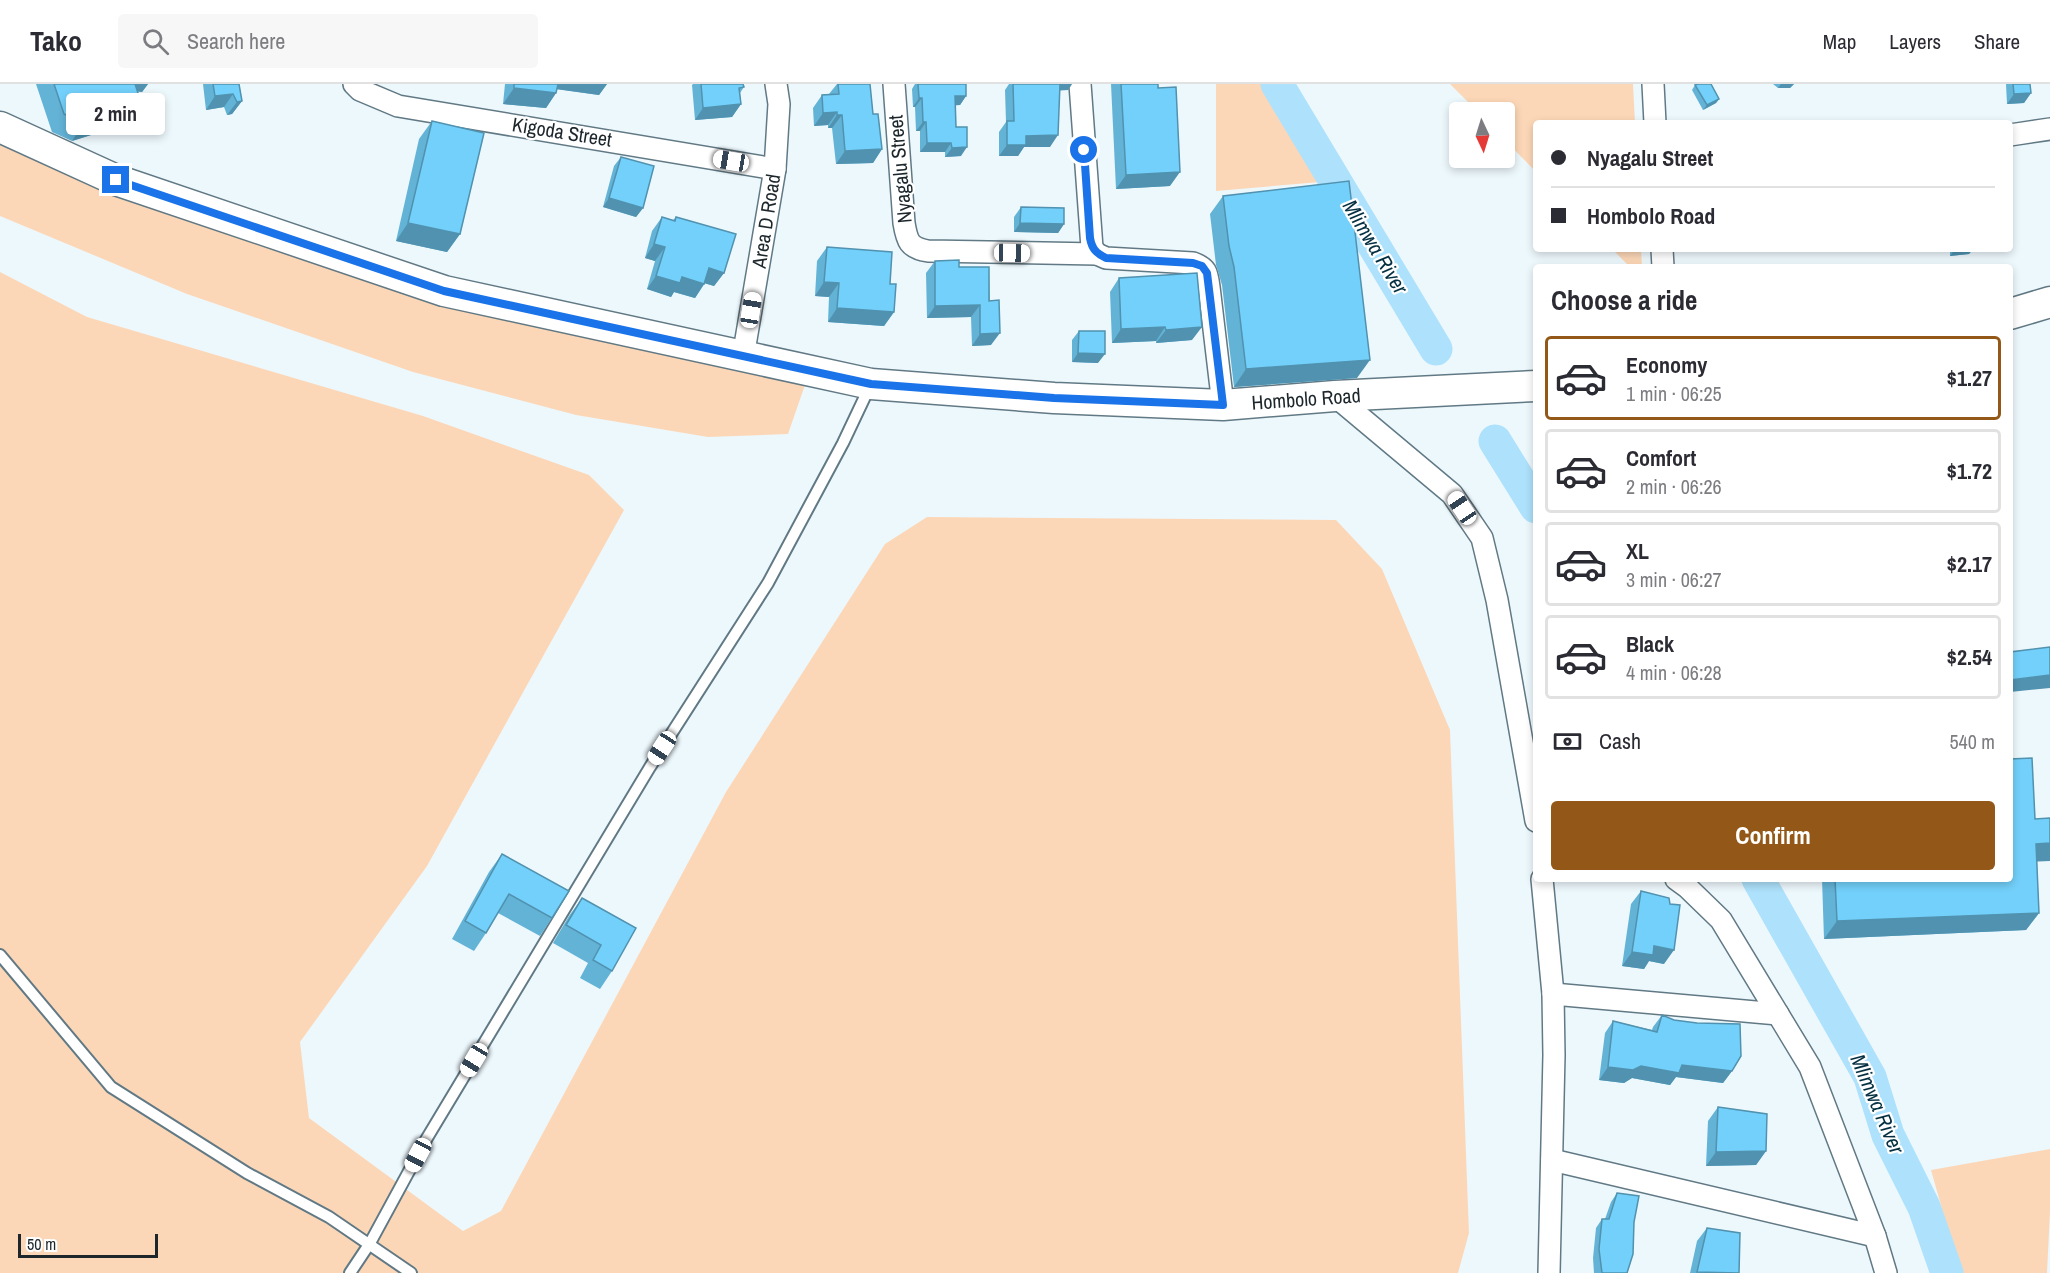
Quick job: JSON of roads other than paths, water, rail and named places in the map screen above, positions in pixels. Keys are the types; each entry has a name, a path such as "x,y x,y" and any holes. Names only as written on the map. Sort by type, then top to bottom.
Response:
{"street":[{"name":"Kigoda Street","path":"354,84 360,90 398,106 775,169"},
{"name":"Area D Road","path":"743,357 775,169 779,104 776,84"},
{"name":"Nyagalu Street","path":"894,84 904,223 907,239 912,246 928,251 1097,254 1106,258 1193,263 1202,266 1207,273 1223,405"},
{"path":"1080,84 1090,238 1092,248 1097,254"},
{"path":"1653,84 1655,120"},
{"name":"Hombolo Road","path":"0,127 116,180 444,291 871,384 1054,398 1223,405 1335,396 1533,386"},
{"path":"2013,135 2050,129"},
{"path":"2013,313 2050,302"},
{"path":"1335,396 1452,494 1482,538 1497,600 1533,804"},
{"path":"1542,882 1553,994 1554,1054 1549,1273"},
{"path":"1680,882 1721,920 1810,1068 1875,1236 1886,1273"},
{"path":"1553,994 1778,1014"},
{"path":"1552,1160 1875,1236"}],"lane":[{"path":"351,1273 370,1244 427,1138 650,767 768,583 843,443 871,384"},
{"path":"0,955 111,1087 247,1173 329,1217 411,1273"}],"waterway":[{"name":"Mlimwa River","path":"1277,84 1436,349"},
{"name":"Mlimwa River","path":"1495,441 1533,502"},
{"name":"Mlimwa River","path":"1760,882 1870,1077 1888,1135 1924,1207 1947,1273"}]}
